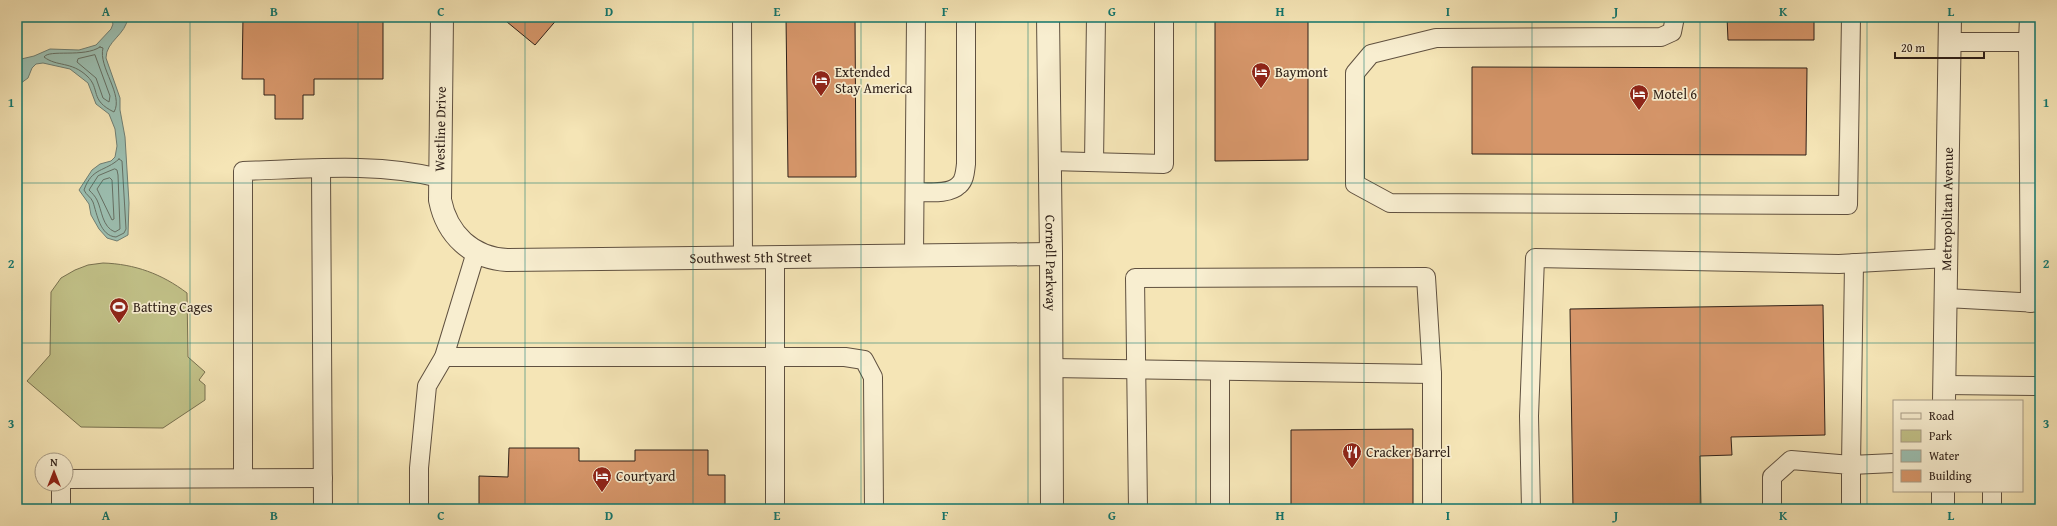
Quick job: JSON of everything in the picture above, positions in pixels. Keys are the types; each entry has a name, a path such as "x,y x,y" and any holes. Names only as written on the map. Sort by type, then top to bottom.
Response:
{"street":[{"name":"Westline Drive","path":"442,17 440,178 442,209 448,224 457,237"},
{"name":"Cornell Parkway","path":"1048,17 1052,509"},
{"name":"Metropolitan Avenue","path":"1945,393 1950,17"},
{"name":"Southwest 5th Street","path":"457,237 476,252 491,258 507,260 1051,254"},
{"path":"1943,492 1943,509"}],"lane":[{"path":"742,17 743,257"},
{"path":"914,255 916,17"},
{"path":"915,192 945,191 959,186 964,178 966,164 966,17"},
{"path":"1094,162 1096,17"},
{"path":"1050,161 1164,164 1164,17"},
{"path":"1675,17 1672,32 1661,37 1436,38 1371,54 1356,73 1356,184 1390,203 1848,205 1851,17"},
{"path":"1946,298 2035,303 2028,42 2030,17"},
{"path":"1950,42 2028,42"},
{"path":"2028,42 2040,57"},
{"path":"243,478 243,171 321,169 398,170 440,178"},
{"path":"321,169 323,509"},
{"path":"419,509 419,468 427,386 444,357 476,252"},
{"path":"775,257 775,509"},
{"path":"1531,509 1530,416 1535,258 1854,263 1947,258"},
{"path":"1851,509 1854,263"},
{"path":"1138,509 1135,278 1426,277 1432,374 1432,509"},
{"path":"444,357 845,357 864,360 873,377 874,509"},
{"path":"1052,368 1432,374"},
{"path":"1220,371 1220,509"},
{"path":"1945,393 1992,393 2040,386"},
{"path":"1772,509 1772,477 1791,460 1851,465 1893,463"},
{"path":"74,480 323,478"},
{"path":"60,492 61,509"},
{"path":"1992,492 1992,509"}],"green space":[{"name":"Batting Cages","path":"103,263 126,265 148,271 168,280 187,293 188,357 205,372 199,380 205,385 205,400 163,428 81,427 27,381 50,355 51,292 61,278 75,270 88,265"}],"water":[{"path":"108,17 128,17 124,29 109,47 106,58 120,98 120,110 125,137 129,203 128,235 117,241 107,238 99,229 91,215 89,204 79,190 92,170 100,164 111,161 115,157 117,146 115,129 109,114 96,104 88,83 70,69 43,63 36,64 32,68 28,78 17,86 17,60 34,56 50,49 79,50 96,45 111,29 113,24 111,19"}],"building":[{"path":"243,17 383,17 383,79 314,79 314,95 303,95 303,119 275,119 275,95 264,95 264,79 242,79"},
{"path":"501,17 559,17 535,45"},
{"name":"Extended Stay America","path":"786,17 855,17 856,177 788,177"},
{"name":"Baymont","path":"1215,17 1308,17 1308,160 1215,161"},
{"path":"1727,17 1814,17 1814,40 1728,40"},
{"name":"Motel 6","path":"1472,67 1807,68 1806,155 1472,154"},
{"path":"1823,305 1825,435 1731,437 1732,455 1700,456 1701,509 1573,509 1570,309"},
{"name":"Cracker Barrel","path":"1413,429 1413,509 1291,509 1291,430"},
{"name":"Courtyard","path":"509,448 579,448 579,461 635,461 635,450 708,450 708,475 725,475 725,509 479,509 479,476 508,477"},
{"path":"2040,462 2040,509 2036,509 2037,466"}],"place":[{"name":"Baymont","path":"1261,89"},
{"name":"Extended Stay America","path":"821,97"},
{"name":"Motel 6","path":"1639,111"},
{"name":"Batting Cages","path":"119,324"},
{"name":"Cracker Barrel","path":"1352,469"},
{"name":"Courtyard","path":"602,493"}]}
